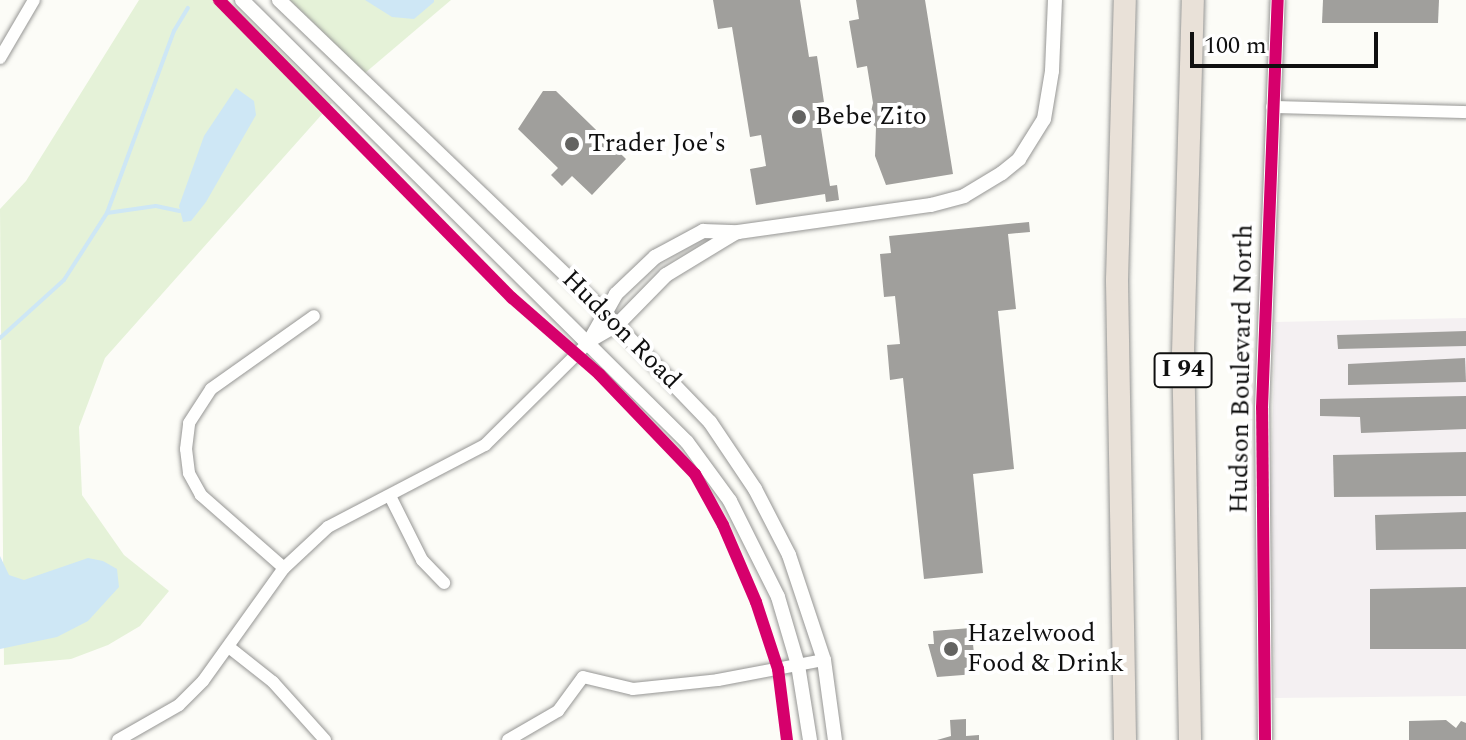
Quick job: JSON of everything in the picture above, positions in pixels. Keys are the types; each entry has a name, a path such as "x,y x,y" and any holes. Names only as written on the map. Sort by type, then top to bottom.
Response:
{"highway":[{"name":"I 94","path":"1125,0 1117,280 1125,740"},
{"name":"I 94","path":"1190,740 1183,353 1193,0"}],"street":[{"path":"0,58 34,0"},
{"name":"Hudson Road","path":"242,0 687,442 730,501 764,564 798,665 810,740"},
{"name":"Hudson Road","path":"279,0 603,311 710,422 755,489 789,555 824,660 835,740"},
{"path":"589,342 603,311 655,257 679,241 703,231 738,232 931,205 994,180 1019,159 1044,119 1052,71 1055,0"},
{"name":"Hudson Boulevard North","path":"1265,740 1260,522 1278,0"},
{"path":"1272,107 1466,112"},
{"path":"118,740 179,705 230,648 284,568 328,527 485,445 589,342 617,325 666,275 738,232"},
{"path":"284,568 201,495 189,473 186,449 192,414 211,389 314,316"},
{"path":"390,496 422,560 444,583"},
{"path":"230,648 273,682 325,740"},
{"path":"508,740 558,711 583,677 633,689 824,660"}],"shaded area":[{"path":"1466,318 1466,696 1275,698 1271,497 1275,322"}],"green space":[{"path":"139,0 229,0 332,103 105,358 79,427 82,495 124,555 169,591 140,626 108,645 71,659 4,665 0,209 26,181"},
{"path":"290,0 451,0 365,73"}],"water":[{"path":"365,0 434,2 414,19 392,17"},
{"path":"236,88 254,101 256,115 206,202 191,221 183,222 179,206 204,136"},
{"path":"0,556 9,575 24,580 88,558 103,561 117,569 119,587 88,621 57,637 0,649"}],"building":[{"path":"713,0 800,0 809,57 817,56 824,102 817,103 830,186 837,185 839,200 826,202 825,194 756,205 750,169 766,166 761,135 750,137 732,27 718,29"},
{"path":"856,0 925,0 953,174 886,185 875,156 876,127 869,121 873,103 867,66 857,68 849,21 859,19"},
{"path":"1323,0 1439,0 1438,23 1322,23"},
{"name":"Trader Joe's","path":"543,91 556,91 626,159 592,195 572,176 562,186 551,175 558,168 518,129"},
{"path":"1029,222 1030,232 1008,234 1016,309 998,311 1014,469 973,474 983,573 924,579 903,378 890,380 887,345 900,344 895,296 884,297 880,254 891,253 889,236"},
{"path":"1466,331 1466,346 1338,349 1337,335"},
{"path":"1465,358 1466,382 1348,385 1348,364"},
{"path":"1466,396 1466,429 1361,433 1360,417 1320,416 1320,399"},
{"path":"1466,452 1466,496 1334,497 1333,455"},
{"path":"1466,512 1466,549 1376,550 1375,515"},
{"path":"1466,587 1466,649 1370,649 1370,589"},
{"name":"Hazelwood Food & Drink","path":"971,628 978,643 973,644 976,674 937,677 928,644 934,644 933,631"},
{"path":"966,719 966,736 979,735 979,740 937,740 951,736 950,720"},
{"path":"1446,720 1456,728 1461,721 1466,723 1466,740 1409,740 1409,721"}],"waterway":[{"path":"0,338 64,280 107,213 174,31 188,8"},
{"path":"107,213 156,206 179,211"}],"cycle path":[{"path":"219,0 512,298 599,374 695,474 723,525 756,602 778,669 787,740"},
{"path":"1265,740 1262,408 1278,0"}],"place":[{"name":"Bebe Zito","path":"799,117"},
{"name":"Trader Joe's","path":"572,144"},
{"name":"Hazelwood Food & Drink","path":"951,649"}]}
